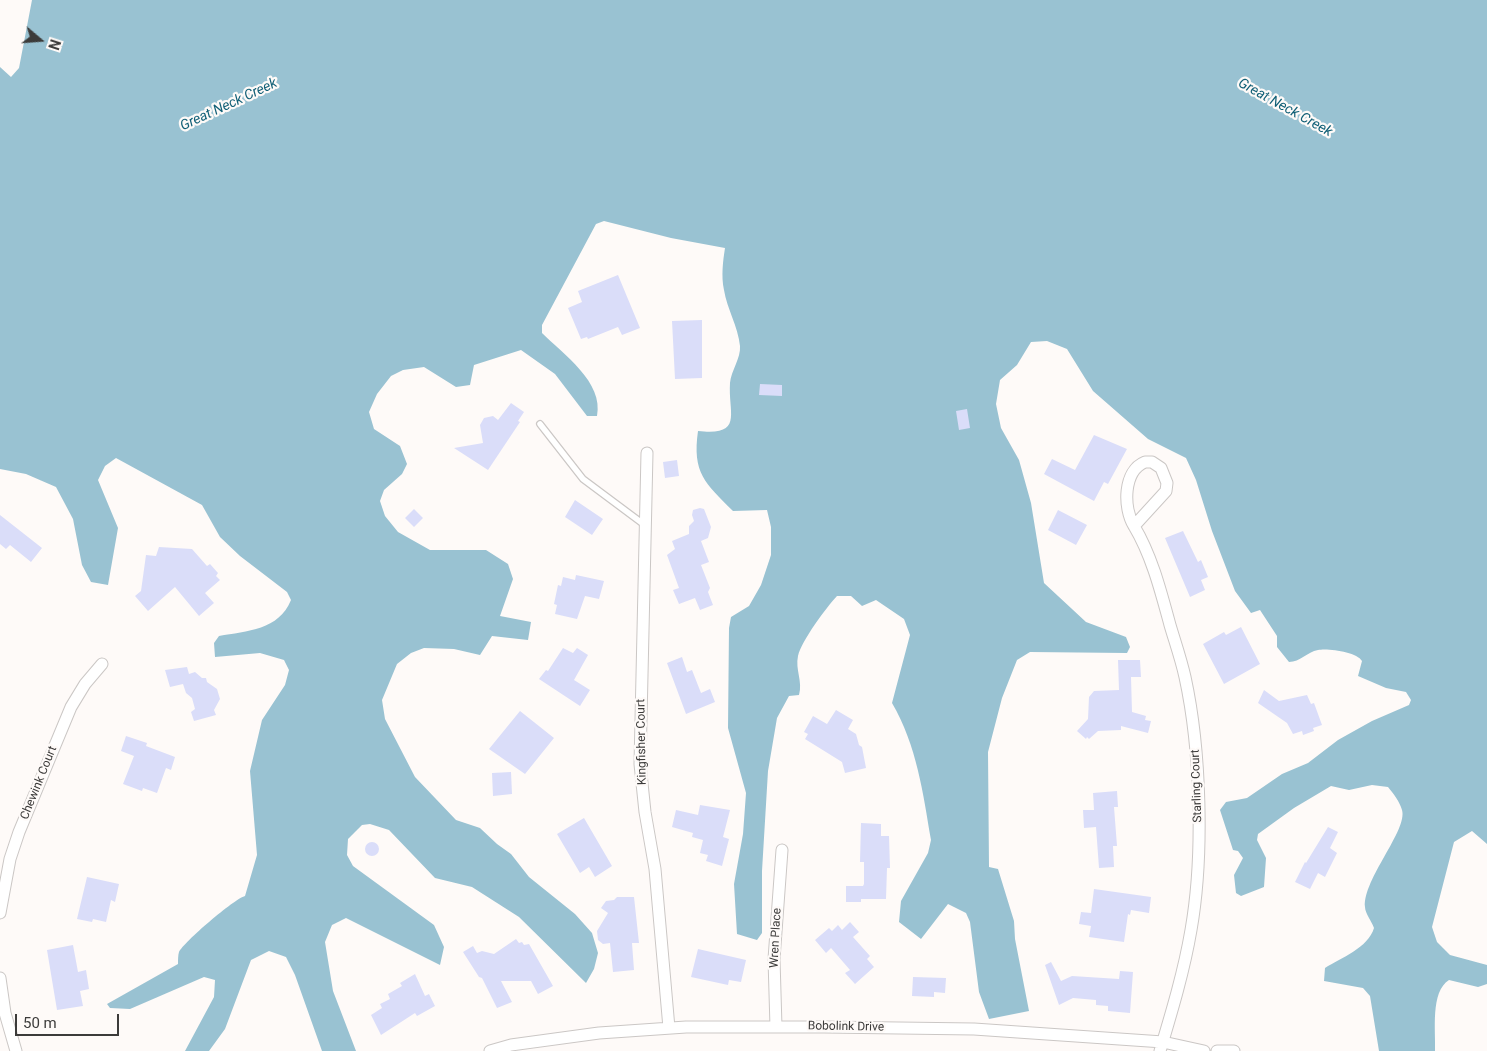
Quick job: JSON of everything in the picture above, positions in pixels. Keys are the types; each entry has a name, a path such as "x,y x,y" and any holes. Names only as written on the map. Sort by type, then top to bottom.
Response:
{"street":[{"name":"Kingfisher Court","path":"647,454 642,606 640,764 644,812 658,894 669,1028"},
{"name":"Starling Court","path":"1134,526 1166,491 1165,475 1161,468 1152,462 1145,462 1135,468 1126,495 1125,506 1159,584 1185,676 1196,754 1198,834 1196,894 1182,973 1162,1046"},
{"name":"Chewink Court","path":"0,913 10,859 19,832 71,707 85,684 102,664"},
{"name":"Wren Place","path":"776,1027 774,959 782,850"},
{"path":"0,986 16,1051"},
{"name":"Bobolink Drive","path":"490,1051 511,1045 599,1033 669,1028 776,1027 974,1029 1204,1051"},
{"path":"1217,1051 1234,1051"}],"lane":[{"path":"540,424 583,479 646,526"}],"water":[{"name":"Great Neck Creek","path":"32,0 1487,0 1487,844 1472,831 1454,842 1432,927 1437,942 1450,955 1487,965 1487,984 1478,987 1449,980 1443,986 1436,1002 1435,1051 1379,1051 1370,996 1363,988 1324,981 1325,968 1360,947 1371,935 1374,928 1365,909 1366,896 1402,819 1400,804 1388,787 1372,785 1349,790 1331,786 1294,808 1258,834 1257,840 1266,858 1264,887 1241,896 1236,893 1234,875 1243,858 1238,851 1233,850 1220,810 1226,802 1247,798 1282,774 1308,763 1338,740 1372,721 1409,705 1411,700 1406,692 1386,688 1358,676 1362,661 1349,653 1335,650 1318,650 1293,662 1289,662 1277,647 1277,636 1260,610 1251,613 1235,591 1212,531 1196,480 1186,458 1148,439 1093,391 1067,349 1047,341 1031,342 1017,365 1000,380 996,404 1001,428 1019,460 1031,503 1044,583 1086,622 1126,637 1130,647 1127,653 1030,652 1017,660 1002,698 988,752 989,867 998,869 1014,921 1015,939 1029,1011 989,1019 979,992 970,922 966,913 948,904 921,939 899,922 901,901 928,853 931,840 918,770 908,736 892,703 910,635 904,619 876,600 862,606 851,596 837,596 815,624 800,649 797,661 800,685 799,695 789,696 777,718 768,771 762,871 762,933 757,940 737,934 734,884 743,834 746,793 728,728 729,628 731,617 749,606 761,585 771,555 771,527 767,510 733,511 708,484 699,467 697,457 698,431 712,432 722,430 728,426 731,413 730,383 740,351 737,331 727,304 723,285 725,248 671,238 604,221 596,224 542,325 542,333 588,380 598,404 597,416 587,416 555,374 521,350 474,365 470,385 456,387 424,367 403,370 391,376 377,394 369,412 374,429 400,446 407,464 402,474 384,490 380,501 385,516 398,532 430,550 486,550 508,564 513,579 500,616 531,622 528,640 492,636 480,655 454,649 424,648 411,653 397,664 382,700 385,719 415,777 456,820 480,828 511,854 529,877 575,914 592,933 598,953 594,969 586,983 519,917 472,887 435,878 389,830 370,824 362,825 348,839 347,855 353,866 434,925 444,947 440,965 346,918 332,925 325,942 333,991 356,1051 322,1051 295,975 286,957 269,951 251,960 225,1029 209,1051 185,1051 214,997 215,980 204,977 130,1009 110,1008 107,1004 178,964 179,952 190,939 221,912 245,896 257,855 250,771 262,720 285,685 289,670 284,660 260,653 215,657 214,643 219,636 261,627 279,618 291,600 287,592 240,556 220,537 202,505 116,458 105,466 98,480 118,528 108,585 91,582 82,565 73,519 56,487 26,474 0,469 0,67 11,77 19,68"}],"building":[{"path":"618,275 640,328 622,335 618,327 588,339 587,337 581,339 568,308 582,302 578,291"},
{"path":"702,320 702,378 675,379 672,321"},
{"path":"760,384 782,385 782,396 759,395"},
{"path":"511,403 524,412 518,421 520,422 488,470 454,448 483,443 480,425 484,418 493,416 498,420"},
{"path":"967,409 970,428 959,430 956,411"},
{"path":"1094,435 1127,449 1108,484 1104,482 1094,501 1044,474 1052,459 1075,470"},
{"path":"677,460 679,476 665,478 663,462"},
{"path":"575,500 603,519 592,535 565,517"},
{"path":"414,509 423,518 414,527 405,518"},
{"path":"704,509 711,527 708,538 701,541 709,562 701,565 710,588 708,592 713,605 700,610 695,598 679,604 673,590 679,588 667,555 675,549 672,541 689,534 689,526 694,521 693,510"},
{"path":"1058,510 1087,525 1076,545 1048,530"},
{"path":"0,515 42,548 31,562 10,545 6,549 0,544"},
{"path":"1183,531 1198,562 1201,560 1208,577 1201,580 1205,590 1190,597 1165,538"},
{"path":"159,547 192,549 207,566 210,564 218,573 216,576 220,580 205,593 214,603 199,616 175,587 148,611 135,596 141,591 146,555 156,556"},
{"path":"576,575 604,581 599,599 585,596 577,619 555,614 557,605 554,604 558,585 561,586 563,577 575,580"},
{"path":"1241,627 1260,664 1224,684 1203,644 1224,632 1226,635"},
{"path":"563,648 573,653 577,648 588,655 574,680 590,690 580,706 539,679 546,670 548,671"},
{"path":"682,657 687,672 692,670 701,693 710,689 715,702 686,714 667,663"},
{"path":"1118,660 1140,660 1141,677 1131,677 1132,712 1146,716 1145,720 1151,721 1148,733 1121,726 1121,730 1098,731 1089,739 1087,737 1086,739 1077,731 1088,719 1089,697 1094,691 1119,690"},
{"path":"187,667 189,674 195,672 202,678 206,678 207,682 217,689 220,699 214,710 216,715 194,721 191,712 195,709 192,698 186,693 183,684 170,687 165,670"},
{"path":"1264,690 1279,701 1307,695 1311,704 1314,703 1322,725 1313,728 1314,731 1303,735 1302,731 1293,734 1287,723 1258,703"},
{"path":"836,710 853,720 848,729 856,734 859,745 862,747 866,768 845,773 842,762 805,739 808,734 804,732 813,716 827,724"},
{"path":"520,711 554,738 525,774 489,749"},
{"path":"126,736 147,743 146,746 175,757 171,770 166,768 157,793 143,788 142,791 123,784 134,756 121,751"},
{"path":"511,772 512,794 493,796 492,773"},
{"path":"1117,791 1118,807 1114,807 1117,846 1113,846 1114,867 1099,868 1096,827 1084,828 1083,810 1094,810 1093,793"},
{"path":"700,805 730,810 723,837 729,839 722,866 706,861 708,855 700,853 703,840 692,837 693,833 672,827 676,810 698,815"},
{"path":"584,818 612,866 595,877 589,867 580,873 557,834"},
{"path":"861,823 881,824 881,836 889,836 890,868 887,868 886,899 861,899 861,902 846,902 846,886 863,886 864,884 864,862 860,862"},
{"path":"1328,827 1338,832 1330,848 1337,853 1325,877 1318,873 1310,889 1295,882 1305,862"},
{"path":"372,842 377,844 379,849 377,854 372,856 367,854 365,849 367,844"},
{"path":"87,877 119,884 115,902 111,900 106,922 93,919 92,922 77,919"},
{"path":"1094,889 1151,897 1149,913 1131,910 1130,915 1128,914 1124,942 1089,937 1091,926 1079,924 1081,912 1091,913"},
{"path":"617,897 634,897 639,943 632,943 634,970 613,972 610,943 603,944 598,940 597,931 608,913 601,908 606,901 614,900"},
{"path":"850,922 859,932 853,937 870,956 867,959 874,967 855,984 845,973 850,970 831,948 826,953 815,940 829,928 832,931 838,925 842,930"},
{"path":"516,939 524,945 529,944 553,986 538,994 531,981 501,981 512,1002 497,1008 482,978 479,977 463,952 473,946 477,953 482,951 494,954"},
{"path":"73,945 78,972 86,970 89,989 80,991 83,1006 57,1010 47,950"},
{"path":"698,949 746,960 741,982 729,980 728,985 691,977"},
{"path":"1051,962 1061,981 1072,976 1119,979 1120,971 1133,972 1130,1013 1108,1011 1108,1006 1096,1005 1096,1000 1073,998 1059,1005 1045,965"},
{"path":"415,974 425,996 429,994 435,1006 417,1016 415,1013 381,1035 371,1015 382,1008 380,1004 390,999 388,994 402,986 400,983"},
{"path":"913,977 946,978 945,993 934,992 934,997 912,996"}]}
